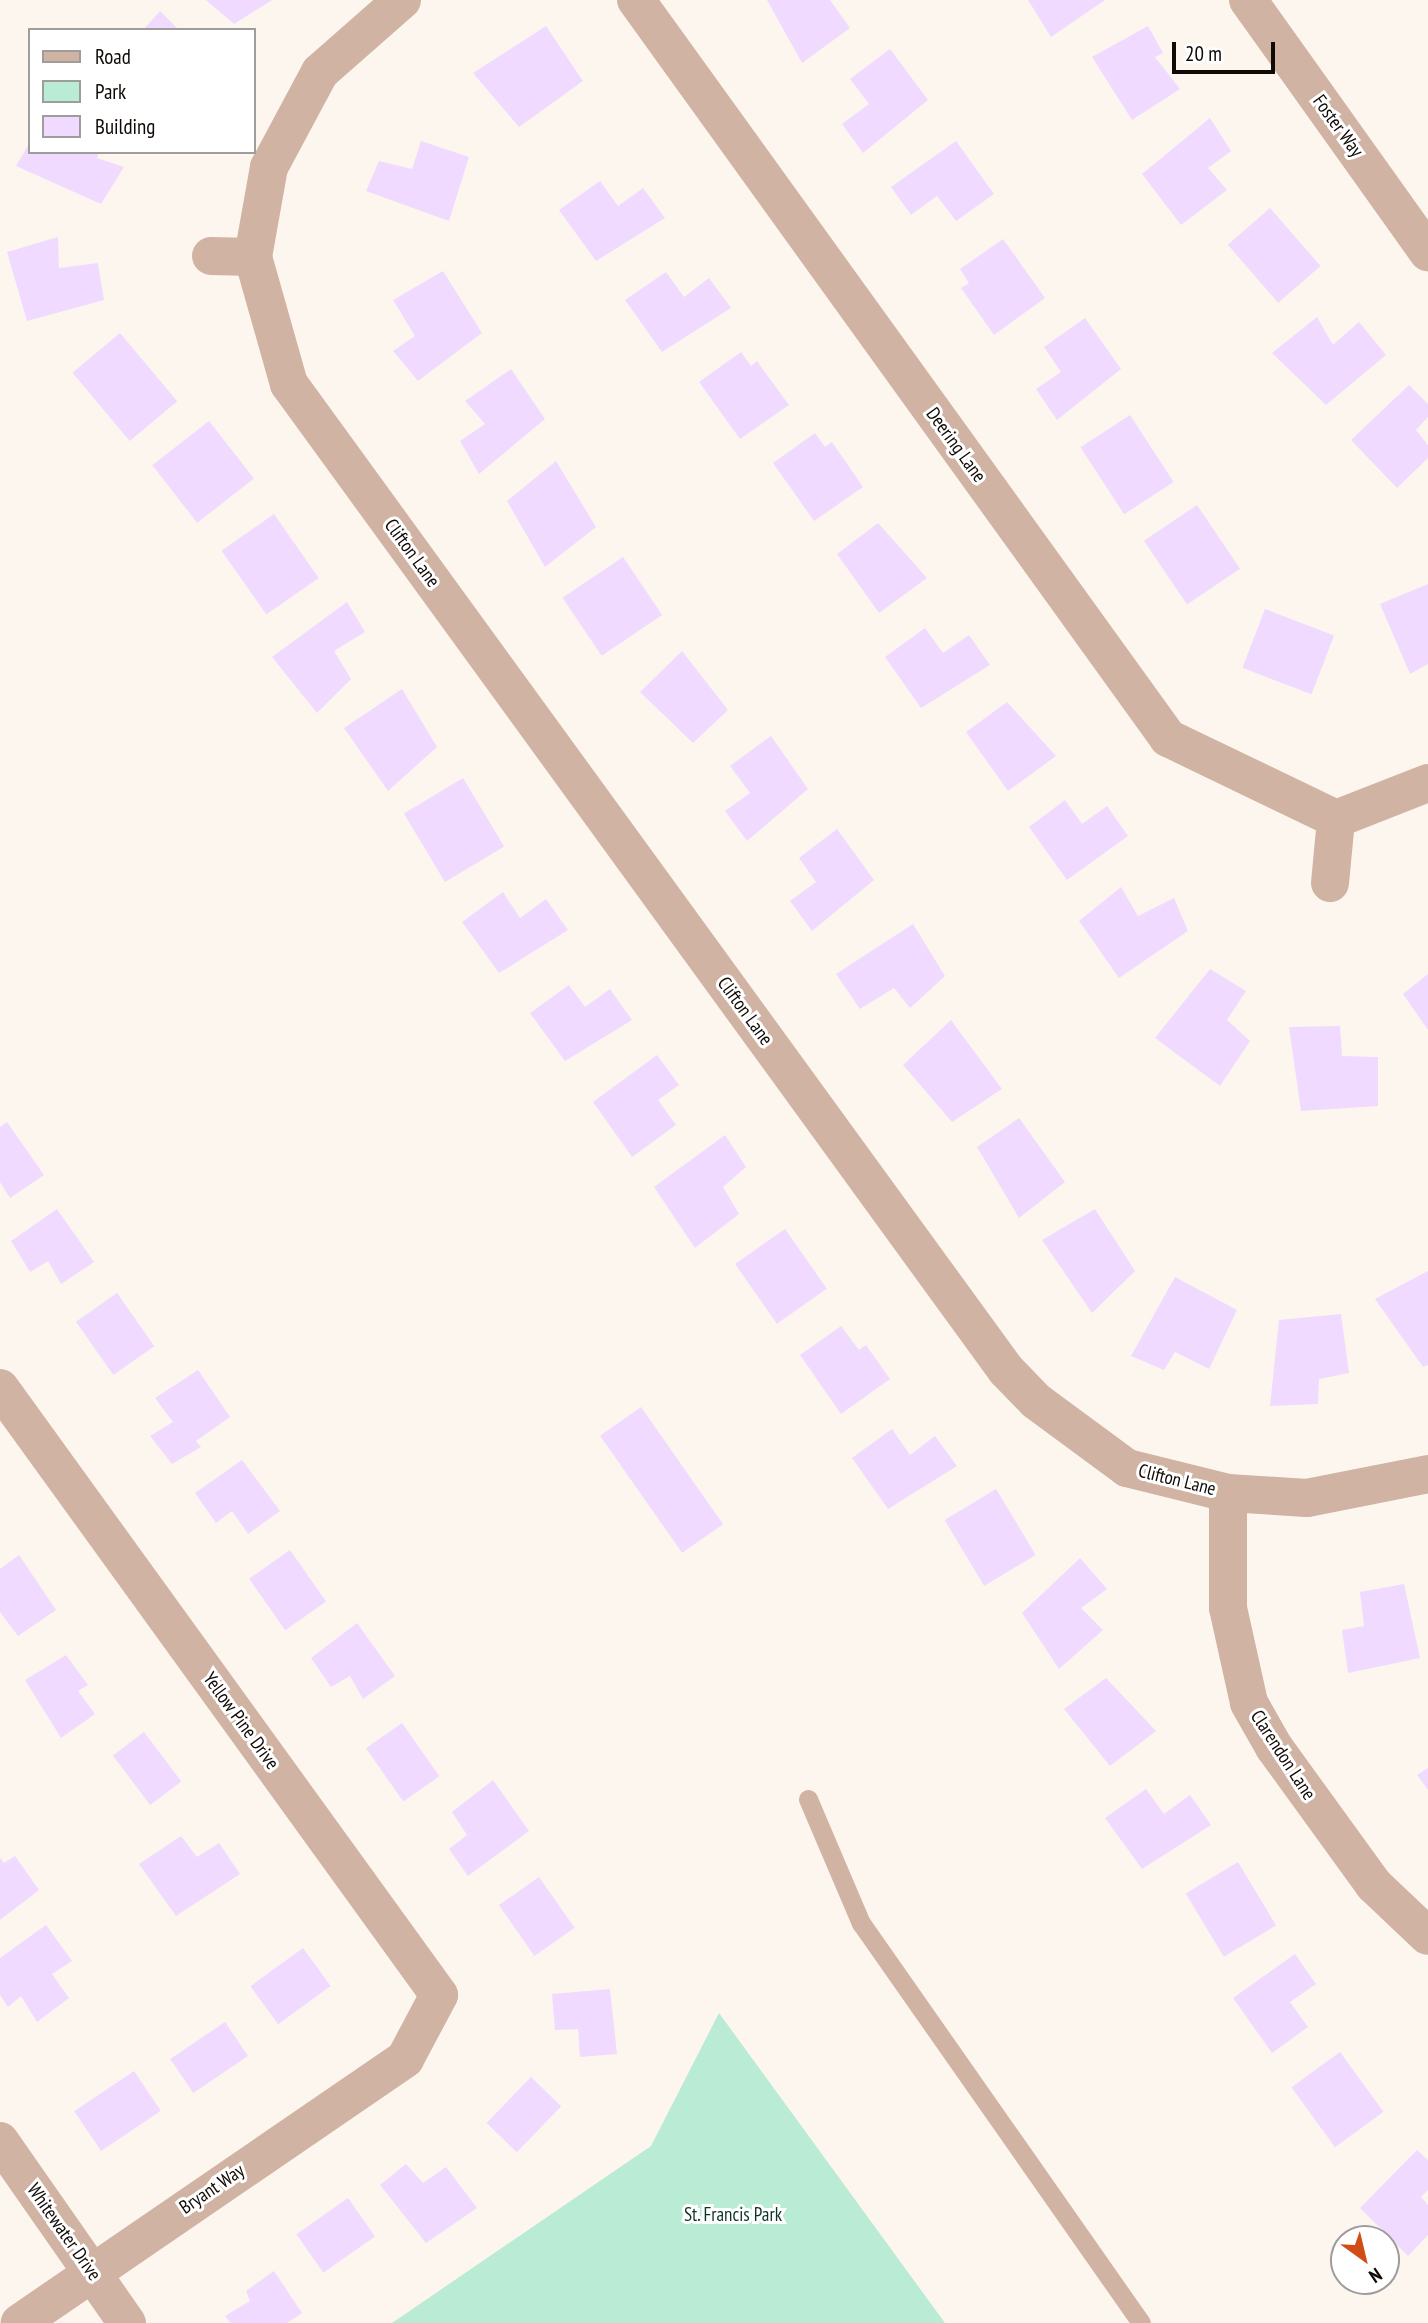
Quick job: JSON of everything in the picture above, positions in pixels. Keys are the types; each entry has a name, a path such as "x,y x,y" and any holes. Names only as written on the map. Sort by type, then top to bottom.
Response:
{"street":[{"name":"Clifton Lane","path":"402,0 320,72 269,167 253,257 289,384 1006,1370 1036,1401 1127,1468 1228,1493 1307,1498 1428,1474"},
{"name":"Deering Lane","path":"636,0 1168,738 1336,818"},
{"name":"Foster Way","path":"1248,0 1428,251"},
{"path":"211,256 253,257"},
{"path":"1330,883 1336,818 1428,783"},
{"name":"Yellow Pine Drive","path":"0,1388 439,1995 405,2059"},
{"name":"Clarendon Lane","path":"1228,1493 1228,1608 1250,1703 1274,1748 1374,1885 1428,1936"},
{"name":"Bryant Way","path":"20,2323 405,2059"},
{"name":"Whitewater Drive","path":"0,2141 127,2323"}],"lane":[{"path":"808,1799 861,1923 1140,2323"}],"green space":[{"name":"St. Francis Park","path":"719,2013 945,2323 392,2323 651,2146"}],"building":[{"path":"206,0 272,0 234,24"},
{"path":"767,0 830,0 850,28 802,63"},
{"path":"1028,0 1105,0 1051,37"},
{"path":"160,11 177,28 145,28"},
{"path":"546,26 583,81 519,127 473,73"},
{"path":"1148,26 1163,53 1155,57 1180,89 1132,120 1092,57"},
{"path":"890,49 928,100 863,153 842,124 869,104 850,79"},
{"path":"1210,118 1231,151 1208,168 1227,190 1181,225 1142,174"},
{"path":"421,141 469,157 449,221 366,191 379,161 412,169"},
{"path":"956,141 994,194 956,221 937,196 911,215 891,187"},
{"path":"28,145 28,154 98,154 97,158 124,167 101,204 16,166"},
{"path":"600,181 618,206 643,188 665,218 596,261 559,210"},
{"path":"1270,208 1321,266 1278,303 1228,245"},
{"path":"58,237 59,268 98,263 104,300 27,321 7,252"},
{"path":"1003,239 1045,298 994,335 961,288 969,283 960,269"},
{"path":"443,271 482,333 418,381 393,351 415,336 393,300"},
{"path":"666,272 684,297 709,278 731,308 662,352 625,300"},
{"path":"1317,317 1333,345 1359,322 1386,355 1326,405 1272,353"},
{"path":"1085,318 1121,369 1057,420 1036,389 1061,372 1044,347"},
{"path":"120,333 177,401 130,441 73,373"},
{"path":"741,352 751,366 757,361 789,405 740,439 699,382"},
{"path":"511,369 545,419 479,474 460,441 485,424 465,401"},
{"path":"1409,385 1428,404 1428,417 1416,430 1428,445 1428,458 1397,488 1351,440"},
{"path":"1130,415 1174,482 1124,514 1081,447"},
{"path":"209,421 254,479 197,523 152,465"},
{"path":"815,433 825,447 832,442 863,487 814,521 773,463"},
{"path":"556,461 596,527 545,567 507,501"},
{"path":"1197,505 1240,569 1187,605 1144,541"},
{"path":"274,514 319,578 266,615 222,551"},
{"path":"878,523 927,578 879,613 837,554"},
{"path":"623,557 662,615 602,656 562,598"},
{"path":"1428,584 1428,664 1410,674 1380,604"},
{"path":"347,602 365,632 334,651 351,679 317,713 272,657"},
{"path":"1265,609 1334,636 1312,694 1242,668"},
{"path":"925,628 943,653 969,635 990,665 921,708 885,657"},
{"path":"682,651 728,710 693,743 640,692"},
{"path":"402,689 437,747 388,791 344,728"},
{"path":"1007,702 1056,756 1008,791 966,732"},
{"path":"771,736 808,789 747,841 725,811 750,793 730,766"},
{"path":"463,778 504,847 445,882 404,814"},
{"path":"1065,800 1082,824 1107,806 1128,836 1067,880 1029,827"},
{"path":"837,829 874,880 812,931 790,901 816,882 799,858"},
{"path":"1121,887 1138,916 1174,898 1188,931 1119,978 1079,921"},
{"path":"503,892 520,918 546,899 568,930 499,973 462,922"},
{"path":"913,924 945,976 910,1008 894,988 860,1009 836,974"},
{"path":"1210,969 1246,991 1227,1020 1250,1041 1220,1086 1155,1038"},
{"path":"1428,974 1428,1030 1403,994"},
{"path":"569,985 585,1007 610,989 632,1020 565,1061 530,1013"},
{"path":"951,1020 1002,1089 952,1122 903,1065"},
{"path":"1340,1026 1342,1056 1378,1057 1378,1106 1301,1111 1289,1027"},
{"path":"657,1055 679,1085 658,1100 676,1125 632,1157 593,1102"},
{"path":"1019,1118 1065,1182 1019,1218 977,1147"},
{"path":"7,1122 44,1175 10,1198 0,1182 0,1127"},
{"path":"725,1135 746,1167 723,1187 739,1214 695,1248 654,1187"},
{"path":"57,1209 94,1262 61,1284 48,1261 30,1272 11,1241"},
{"path":"1095,1209 1135,1271 1092,1313 1042,1240"},
{"path":"785,1229 827,1289 777,1324 735,1264"},
{"path":"1428,1271 1428,1365 1423,1367 1375,1299"},
{"path":"1175,1277 1237,1310 1209,1369 1175,1352 1164,1370 1131,1356"},
{"path":"117,1293 154,1346 113,1375 76,1322"},
{"path":"1341,1314 1349,1373 1319,1379 1318,1404 1270,1406 1279,1320"},
{"path":"841,1326 859,1350 866,1345 890,1379 841,1414 800,1355"},
{"path":"198,1370 230,1417 196,1441 201,1447 172,1464 150,1436 173,1422 155,1398"},
{"path":"641,1407 723,1524 682,1553 600,1436"},
{"path":"892,1429 910,1455 935,1436 957,1466 888,1509 852,1458"},
{"path":"242,1460 280,1511 248,1534 232,1511 216,1523 195,1493"},
{"path":"996,1489 1036,1555 984,1586 945,1520"},
{"path":"290,1550 326,1602 285,1630 249,1579"},
{"path":"19,1555 56,1610 18,1636 0,1612 0,1569"},
{"path":"1080,1558 1107,1589 1081,1608 1103,1630 1059,1669 1022,1613"},
{"path":"1404,1584 1420,1658 1348,1673 1342,1630 1364,1626 1360,1592"},
{"path":"357,1623 395,1676 363,1699 350,1676 331,1687 311,1658"},
{"path":"66,1655 88,1685 78,1691 95,1714 61,1738 25,1680"},
{"path":"1106,1678 1156,1731 1110,1766 1064,1709"},
{"path":"402,1723 439,1776 403,1801 366,1748"},
{"path":"144,1732 181,1782 150,1805 113,1755"},
{"path":"1428,1768 1428,1790 1417,1775"},
{"path":"493,1780 529,1831 468,1876 449,1849 467,1835 452,1812"},
{"path":"1146,1789 1164,1814 1190,1795 1211,1825 1142,1869 1105,1818"},
{"path":"181,1836 197,1857 219,1843 240,1874 176,1916 139,1864"},
{"path":"15,1856 39,1890 0,1920 0,1858 4,1863"},
{"path":"1238,1862 1276,1925 1224,1957 1186,1893"},
{"path":"539,1877 575,1928 534,1956 499,1905"},
{"path":"46,1925 72,1961 52,1974 69,1998 37,2022 21,1996 8,2007 0,1995 0,1958"},
{"path":"303,1948 331,1986 278,2024 250,1986"},
{"path":"1295,1954 1316,1984 1290,2002 1308,2027 1272,2053 1233,1998"},
{"path":"610,1989 617,2054 580,2057 578,2029 555,2030 552,1994"},
{"path":"225,2022 248,2056 193,2093 170,2059"},
{"path":"1340,2052 1383,2112 1335,2147 1291,2087"},
{"path":"134,2071 161,2111 101,2151 74,2111"},
{"path":"531,2077 561,2106 517,2152 487,2123"},
{"path":"1417,2150 1428,2160 1428,2190 1421,2197 1428,2205 1428,2235 1408,2256 1400,2248 1400,2225 1377,2225 1360,2208"},
{"path":"406,2164 423,2183 446,2167 477,2208 426,2243 380,2185"},
{"path":"348,2198 375,2237 323,2273 296,2234"},
{"path":"274,2271 302,2313 287,2323 230,2323 225,2316 250,2301 246,2291"}]}
